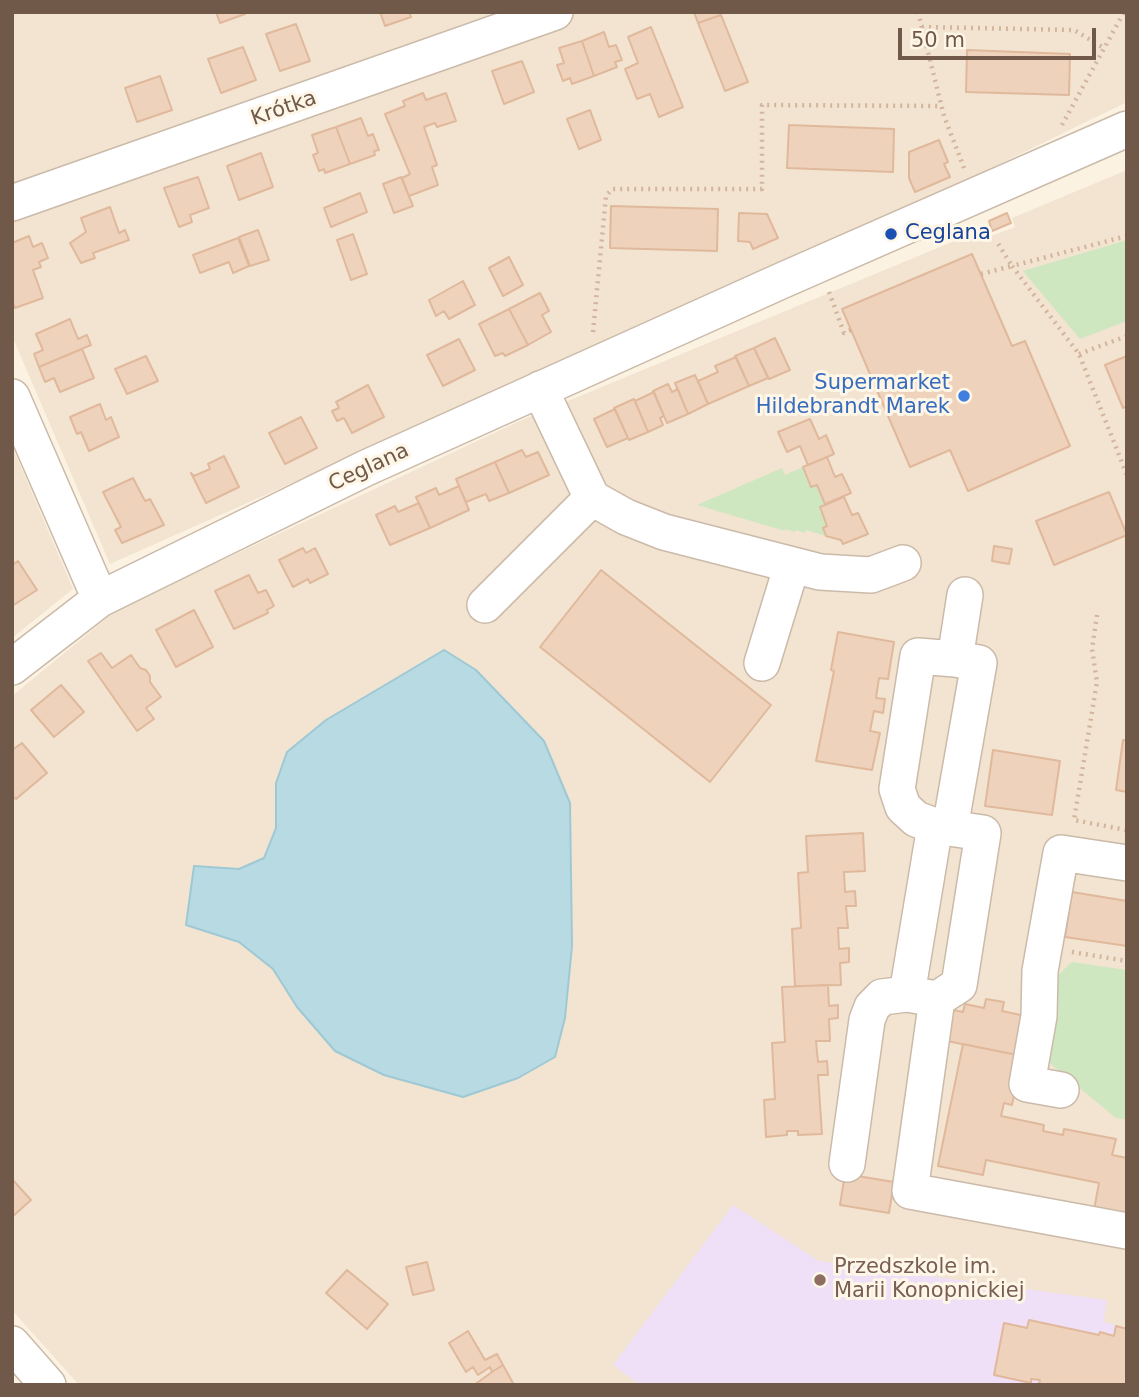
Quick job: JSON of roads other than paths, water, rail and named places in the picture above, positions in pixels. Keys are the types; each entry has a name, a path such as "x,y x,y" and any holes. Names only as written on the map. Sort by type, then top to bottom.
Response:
{"street":[{"name":"Krótka","path":"12,203 555,12"},
{"name":"Ceglana","path":"12,667 100,599 366,468 1127,129"},
{"path":"540,389 592,498 626,517 664,532 820,572 871,575 903,563"},
{"path":"12,397 100,599"},
{"path":"485,606 592,498"},
{"path":"762,663 792,565"},
{"path":"954,659 965,594"},
{"path":"847,1164 867,1020 872,1007 881,997 922,997 959,985 983,834 942,827 916,819 903,807 897,789 918,656 978,663 942,827 922,997 910,1191 1127,1231"},
{"path":"1061,1090 1027,1084 1039,1016 1040,971 1061,853 1127,863"},
{"path":"12,1344 40,1382"}],"water":[{"path":"444,650 476,670 544,741 570,803 572,946 565,1018 555,1057 518,1078 463,1097 384,1075 335,1051 297,1007 273,969 239,942 186,925 194,866 239,869 264,858 276,828 276,783 287,752 326,720"}],"place":[{"name":"Ceglana","path":"891,234"},
{"name":"Supermarket Hildebrandt Marek","path":"964,396"},
{"name":"Przedszkole im. Marii Konopnickiej","path":"820,1280"}]}
